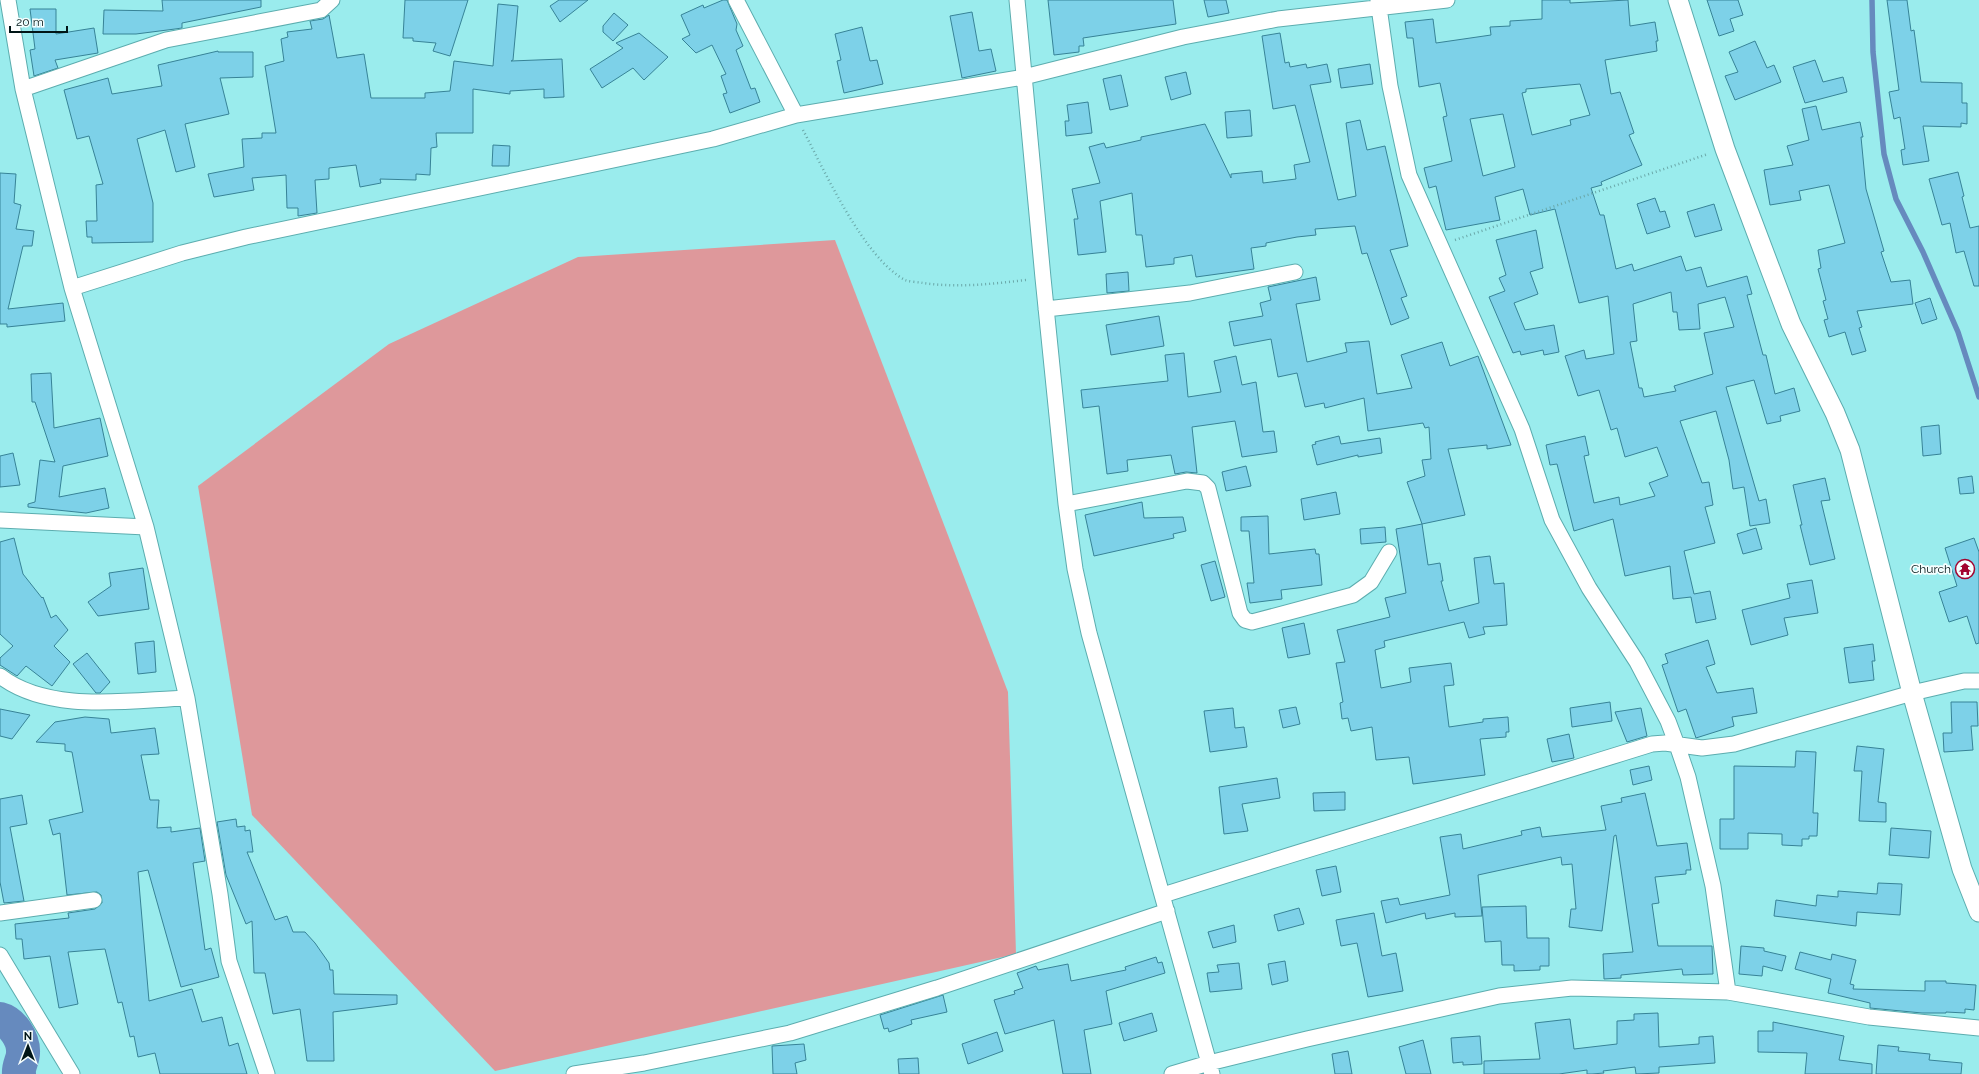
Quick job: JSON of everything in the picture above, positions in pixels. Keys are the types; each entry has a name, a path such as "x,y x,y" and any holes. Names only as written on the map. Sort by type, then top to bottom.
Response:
{"street":[{"path":"8,0 23,89 72,288 146,527 187,698 220,894 229,960 267,1074"},
{"path":"23,89 166,40 321,10 332,0"},
{"path":"736,0 796,115"},
{"path":"1018,0 1046,309 1066,504 1075,569 1089,633 1211,1068"},
{"path":"72,288 182,253 246,237 713,139 796,115 1024,77 1183,37 1278,19 1379,4 1447,0"},
{"path":"1678,0 1725,149 1790,324 1835,413 1850,450 1912,693 1962,869 1979,912"},
{"path":"1379,4 1390,86 1409,175 1522,429 1552,520 1589,588 1637,662 1668,721 1677,745 1688,777 1713,886 1728,992"},
{"path":"1046,309 1190,293 1295,272"},
{"path":"1066,504 1187,481 1203,483 1208,488 1240,613 1245,620 1252,622 1358,592 1371,582 1390,552"},
{"path":"0,520 146,527"},
{"path":"0,676 28,691 50,698 86,702 187,698"},
{"path":"1163,895 1337,840 1422,816 1652,744 1665,743 1702,748 1734,744 1912,693 1964,681 1979,681"},
{"path":"0,913 94,900"},
{"path":"574,1074 644,1064 790,1032 937,988 1167,911"},
{"path":"0,955 72,1074"},
{"path":"1172,1074 1211,1068 1499,996 1572,988 1728,992 1869,1017 1979,1028"}],"path":[{"path":"796,115 862,237 879,259 906,280 942,286 977,286 1043,278"},
{"path":"1439,245 1725,149"}],"shaded area":[{"path":"835,240 1008,692 1016,954 495,1071 252,815 198,486 389,344 578,257"}],"building":[{"path":"162,0 261,0 261,7 182,23 182,28 136,34 103,34 104,10 163,11"},
{"path":"405,0 468,0 450,56 433,51 436,43 413,41 413,38 403,38"},
{"path":"559,0 588,0 560,22 550,6"},
{"path":"723,0 727,0 737,24 736,30 743,46 736,50 751,89 755,88 760,102 730,113 723,94 727,93 721,76 726,74 712,45 696,53 682,39 690,35 681,15 703,5 704,8"},
{"path":"1048,0 1173,0 1176,24 1083,38 1084,46 1079,46 1079,52 1054,55"},
{"path":"1204,0 1226,0 1229,13 1208,17"},
{"path":"1542,0 1570,0 1570,3 1628,0 1630,26 1655,22 1658,41 1656,41 1657,51 1605,60 1611,94 1620,92 1634,133 1629,135 1642,165 1601,182 1602,185 1591,188 1600,215 1604,215 1616,269 1632,264 1634,271 1681,256 1686,271 1701,267 1707,287 1747,276 1752,294 1747,295 1763,355 1766,355 1775,394 1794,388 1800,411 1780,416 1781,421 1767,424 1754,380 1726,387 1759,501 1766,499 1770,523 1750,526 1744,487 1733,489 1729,460 1716,411 1680,421 1702,483 1709,482 1713,505 1705,507 1715,543 1684,551 1694,594 1710,591 1716,619 1696,623 1691,597 1673,599 1670,566 1625,576 1613,519 1574,531 1557,464 1550,465 1546,445 1585,436 1589,455 1584,456 1594,503 1619,497 1620,505 1655,496 1649,483 1668,476 1657,447 1625,457 1617,428 1611,430 1599,390 1578,396 1565,356 1584,350 1586,359 1614,354 1608,296 1579,303 1555,209 1530,215 1523,189 1495,197 1500,220 1446,230 1436,186 1429,188 1424,168 1452,161 1443,117 1447,116 1440,83 1419,87 1413,38 1407,38 1405,22 1433,19 1436,43 1491,35 1490,27 1510,26 1510,21 1542,19","holes":["1580,84 1590,115 1570,120 1571,125 1532,135 1522,93 1526,92 1526,89","1503,114 1515,167 1483,176 1470,119","1671,292 1673,312 1677,312 1679,330 1700,329 1698,304 1725,297 1734,327 1704,333 1713,374 1674,386 1676,391 1644,397 1642,388 1639,388 1630,342 1637,341 1633,304"]},
{"path":"1707,0 1738,0 1743,15 1730,19 1734,31 1719,36"},
{"path":"1887,0 1907,0 1911,31 1914,30 1921,82 1962,83 1962,103 1967,103 1967,124 1961,123 1961,127 1923,126 1929,161 1903,165 1901,150 1905,149 1900,117 1894,119 1889,92 1899,90"},
{"path":"498,4 518,6 513,60 511,61 562,59 564,97 544,98 544,89 510,91 510,94 473,89 473,133 436,133 437,147 431,148 430,175 416,174 416,180 380,179 381,183 360,187 356,165 329,168 329,179 315,180 317,213 298,216 298,208 287,208 286,175 252,178 254,190 214,197 208,174 244,167 242,139 262,138 262,133 276,133 265,66 284,61 281,39 288,37 287,32 312,29 310,21 323,19 329,15 337,58 364,54 371,98 425,98 425,93 450,91 454,61 493,66"},
{"path":"30,9 56,9 56,34 94,28 98,53 55,60 58,68 34,76 30,50 35,49"},
{"path":"972,12 979,51 991,49 996,71 962,78 950,16"},
{"path":"614,13 628,25 613,41 603,32 603,26"},
{"path":"862,27 870,61 877,60 883,84 844,93 837,61 841,60 835,34"},
{"path":"639,33 668,57 644,80 633,68 602,88 590,69 623,48 616,43"},
{"path":"1280,33 1285,63 1289,62 1290,67 1306,64 1307,68 1327,64 1331,82 1310,85 1338,200 1356,196 1346,123 1360,120 1367,150 1385,146 1408,246 1390,250 1407,296 1401,298 1409,318 1391,325 1367,253 1362,254 1355,226 1315,229 1316,235 1266,243 1266,246 1251,248 1254,269 1196,277 1192,255 1174,258 1174,264 1146,267 1142,235 1136,235 1132,193 1100,201 1106,252 1078,255 1074,219 1078,219 1072,189 1100,183 1089,147 1104,143 1106,148 1141,140 1141,137 1205,124 1231,178 1231,174 1262,171 1263,183 1296,179 1294,165 1310,162 1295,105 1273,109 1262,36"},
{"path":"1755,41 1767,68 1774,65 1781,82 1735,100 1725,76 1738,72 1729,52"},
{"path":"218,51 253,52 253,77 220,78 229,114 185,124 195,167 176,172 165,130 137,139 153,203 153,242 92,243 92,237 87,237 86,221 97,221 96,185 103,184 89,136 77,139 64,90 108,78 112,94 162,86 158,65"},
{"path":"1815,60 1823,82 1843,77 1847,92 1805,103 1793,67"},
{"path":"1370,64 1373,84 1341,88 1338,69"},
{"path":"1186,72 1191,94 1171,100 1165,77"},
{"path":"1121,75 1128,106 1110,110 1103,79"},
{"path":"1088,102 1092,133 1066,136 1065,121 1069,121 1067,105"},
{"path":"1816,106 1822,130 1860,122 1863,137 1861,137 1866,189 1884,251 1881,252 1891,282 1910,280 1913,304 1857,311 1862,327 1859,328 1866,351 1852,355 1845,332 1829,337 1824,320 1828,319 1823,301 1826,300 1818,269 1821,268 1818,250 1845,243 1829,185 1799,191 1801,200 1770,205 1764,170 1793,165 1787,146 1809,140 1802,109"},
{"path":"1250,110 1252,136 1227,138 1225,112"},
{"path":"493,145 510,146 509,166 492,166"},
{"path":"1958,172 1964,196 1962,197 1970,228 1979,226 1979,286 1974,286 1964,251 1956,253 1950,223 1942,225 1929,179"},
{"path":"0,173 16,174 14,203 21,205 16,229 34,231 32,246 23,246 8,309 63,303 65,321 7,327 7,324 0,324"},
{"path":"1655,198 1660,212 1665,211 1670,227 1647,234 1637,204"},
{"path":"1714,204 1722,230 1695,237 1687,212"},
{"path":"1536,230 1543,268 1530,272 1538,294 1514,303 1525,330 1554,325 1559,352 1544,355 1543,350 1521,355 1520,351 1513,353 1489,297 1505,291 1499,278 1506,275 1496,240"},
{"path":"1128,272 1129,291 1107,293 1106,274"},
{"path":"1316,277 1320,300 1296,304 1307,362 1347,352 1345,343 1369,341 1377,394 1412,388 1401,355 1442,342 1450,366 1478,356 1511,445 1487,449 1487,445 1448,449 1465,515 1422,524 1407,482 1425,476 1422,460 1431,459 1429,427 1425,428 1423,423 1368,431 1364,398 1325,408 1324,403 1305,407 1297,373 1278,377 1271,339 1234,346 1229,322 1263,316 1260,303 1271,300 1268,287"},
{"path":"1930,298 1937,319 1922,324 1915,303"},
{"path":"1159,316 1164,346 1111,355 1106,325"},
{"path":"1184,353 1188,397 1221,392 1214,361 1236,356 1242,385 1256,382 1263,432 1274,431 1277,452 1242,457 1235,421 1192,427 1197,473 1186,472 1175,474 1171,455 1127,460 1128,471 1107,474 1099,406 1083,408 1081,390 1168,381 1165,355"},
{"path":"51,373 54,428 100,418 108,456 63,466 59,497 105,488 109,508 86,513 28,507 28,504 35,502 40,460 55,462 35,402 32,402 31,374"},
{"path":"1939,425 1941,454 1923,456 1921,427"},
{"path":"1339,436 1341,444 1380,438 1382,453 1358,457 1358,455 1317,465 1312,445 1316,444 1315,442"},
{"path":"13,453 20,485 0,487 0,456"},
{"path":"1246,466 1251,486 1226,491 1222,472"},
{"path":"1972,476 1974,493 1960,494 1958,478"},
{"path":"1825,478 1830,500 1821,501 1835,559 1810,565 1800,525 1802,525 1793,485"},
{"path":"1336,492 1340,514 1304,520 1301,499"},
{"path":"1142,502 1144,518 1183,517 1186,531 1173,534 1174,538 1094,556 1085,515"},
{"path":"1268,516 1269,554 1315,549 1316,554 1319,554 1322,585 1281,590 1282,599 1250,603 1247,583 1254,583 1249,531 1241,531 1241,517"},
{"path":"1422,524 1428,565 1440,563 1443,581 1441,581 1449,611 1479,603 1474,558 1490,556 1494,584 1504,583 1507,625 1483,627 1485,634 1469,638 1464,622 1384,641 1385,647 1375,650 1381,688 1411,682 1409,668 1451,663 1454,685 1444,686 1449,727 1483,722 1483,719 1508,717 1509,732 1506,732 1506,737 1480,739 1485,775 1413,784 1409,757 1376,760 1372,727 1351,731 1348,718 1342,719 1340,703 1343,702 1336,663 1345,662 1337,630 1390,617 1385,598 1406,593 1396,529"},
{"path":"1385,527 1386,542 1361,544 1360,529"},
{"path":"1756,528 1762,549 1743,554 1737,534"},
{"path":"14,538 23,574 42,598 43,597 51,618 56,615 68,630 54,646 70,662 52,686 26,666 17,676 0,665 0,658 13,646 0,634 0,542"},
{"name":"Church","path":"1974,538 1979,552 1979,643 1976,644 1967,616 1949,622 1939,592 1957,586 1945,548"},
{"path":"1215,561 1225,597 1211,601 1201,565"},
{"path":"143,568 149,609 98,616 88,602 111,586 109,573"},
{"path":"1812,580 1818,613 1784,618 1788,635 1751,645 1742,610 1790,598 1787,584"},
{"path":"1304,623 1310,654 1288,658 1282,628"},
{"path":"1708,640 1715,664 1706,667 1717,693 1753,688 1757,713 1732,717 1734,726 1696,738 1686,709 1678,712 1662,665 1668,663 1665,654"},
{"path":"154,641 156,672 138,674 135,643"},
{"path":"1873,644 1875,661 1872,661 1874,680 1849,683 1844,648"},
{"path":"87,653 110,682 100,693 96,693 73,664"},
{"path":"1610,702 1612,721 1572,727 1570,708"},
{"path":"1951,702 1977,702 1978,726 1971,726 1973,750 1944,752 1943,733 1952,733"},
{"path":"1296,707 1300,724 1283,728 1279,710"},
{"path":"1233,708 1235,728 1244,727 1247,747 1210,752 1204,711"},
{"path":"1641,708 1647,736 1627,742 1615,712"},
{"path":"0,709 30,715 12,739 0,736"},
{"path":"85,717 109,719 111,733 155,728 159,754 141,755 150,800 159,800 157,828 171,827 171,832 200,828 205,861 193,863 205,950 211,948 219,977 181,987 148,870 138,872 149,1001 192,989 202,1022 222,1017 229,1046 238,1043 247,1074 160,1074 155,1053 138,1057 134,1036 130,1037 122,1002 118,1003 105,949 68,952 78,1004 59,1008 50,956 24,959 22,939 16,939 15,924 69,918 68,913 95,909 102,903 101,895 97,892 67,895 60,833 53,835 49,820 83,812 72,752 65,751 65,744 36,742 55,722"},
{"path":"1569,734 1574,758 1552,762 1547,739"},
{"path":"1857,746 1884,749 1878,802 1886,803 1886,822 1859,821 1862,771 1854,771"},
{"path":"1796,751 1816,752 1813,813 1818,813 1817,836 1809,836 1809,839 1802,839 1802,846 1782,845 1782,834 1748,833 1748,849 1720,849 1720,819 1734,819 1734,766 1795,767"},
{"path":"1649,766 1652,780 1633,785 1630,770"},
{"path":"1277,778 1280,798 1242,804 1248,831 1224,834 1219,787"},
{"path":"1345,792 1345,810 1314,811 1313,793"},
{"path":"1645,793 1657,846 1687,843 1691,870 1686,870 1686,874 1655,877 1659,903 1652,904 1658,946 1712,946 1713,974 1683,975 1682,969 1621,975 1621,978 1604,979 1603,954 1633,952 1616,835 1614,836 1602,931 1569,927 1571,909 1576,909 1572,864 1562,865 1561,857 1478,875 1482,916 1455,917 1455,913 1426,919 1425,913 1386,923 1381,901 1398,898 1400,905 1450,895 1440,837 1461,834 1463,849 1522,835 1521,831 1540,827 1542,837 1606,830 1601,806 1622,802 1621,798"},
{"path":"22,795 27,824 10,827 24,901 4,903 0,882 0,799"},
{"path":"236,819 237,827 245,826 245,831 250,830 253,852 247,852 275,920 287,916 293,932 305,932 315,943 329,963 330,970 333,970 334,994 397,995 397,1004 333,1012 334,1061 307,1061 300,1009 273,1014 265,973 254,973 252,921 246,924 226,875 217,822"},
{"path":"1891,828 1931,831 1929,858 1889,855"},
{"path":"1336,866 1341,892 1322,896 1316,870"},
{"path":"1878,883 1902,884 1900,915 1857,912 1856,926 1774,916 1776,900 1816,906 1817,895 1838,897 1838,891 1877,894"},
{"path":"1526,906 1527,938 1549,938 1549,966 1540,966 1540,970 1514,971 1514,965 1502,965 1501,941 1485,942 1482,907"},
{"path":"1299,908 1304,924 1278,931 1274,915"},
{"path":"1374,913 1382,956 1396,953 1403,991 1368,997 1357,943 1341,946 1336,920"},
{"path":"1234,925 1236,942 1213,948 1208,932"},
{"path":"1741,946 1764,948 1764,951 1786,956 1782,971 1763,966 1762,976 1739,974"},
{"path":"1800,952 1831,960 1832,954 1856,960 1850,984 1854,985 1853,989 1925,991 1925,981 1946,981 1946,983 1976,985 1974,1010 1965,1009 1965,1013 1922,1013 1870,1008 1870,1003 1828,993 1831,979 1795,969"},
{"path":"1156,957 1158,963 1162,962 1165,973 1106,991 1112,1024 1084,1030 1091,1074 1063,1074 1054,1020 1005,1034 994,1000 1015,994 1014,991 1023,988 1017,973 1036,966 1038,970 1068,964 1071,981 1126,970 1125,967"},
{"path":"1285,961 1288,981 1272,985 1268,964"},
{"path":"1239,963 1242,989 1210,992 1207,973 1219,972 1217,965"},
{"path":"943,995 947,1012 911,1020 912,1024 889,1032 888,1028 884,1029 880,1015"},
{"path":"1152,1013 1157,1031 1124,1041 1119,1023"},
{"path":"1658,1013 1659,1047 1699,1044 1699,1037 1713,1036 1715,1063 1659,1067 1659,1073 1636,1074 1635,1067 1592,1074 1587,1074 1587,1070 1559,1074 1484,1074 1484,1061 1540,1059 1535,1023 1570,1019 1574,1049 1617,1044 1617,1021 1634,1020 1634,1014"},
{"path":"1773,1022 1844,1036 1839,1060 1872,1064 1872,1074 1805,1074 1807,1053 1758,1052 1758,1031 1773,1031"},
{"path":"997,1032 1003,1051 968,1064 962,1044"},
{"path":"1480,1036 1482,1064 1463,1065 1463,1062 1453,1063 1451,1038"},
{"path":"1423,1040 1431,1074 1406,1074 1399,1047"},
{"path":"804,1044 806,1060 795,1063 797,1074 773,1074 772,1046"},
{"path":"1878,1045 1899,1047 1898,1051 1930,1054 1929,1060 1962,1063 1961,1074 1876,1074"},
{"path":"1348,1051 1352,1074 1335,1074 1332,1054"},
{"path":"918,1058 919,1074 899,1074 898,1059"}],"waterway":[{"path":"1872,0 1873,52 1884,154 1896,199 1923,252 1958,332 1979,397"},
{"path":"0,1019 13,1027 22,1042 23,1053 19,1074"}],"place":[{"name":"Church","path":"1965,569"}]}
